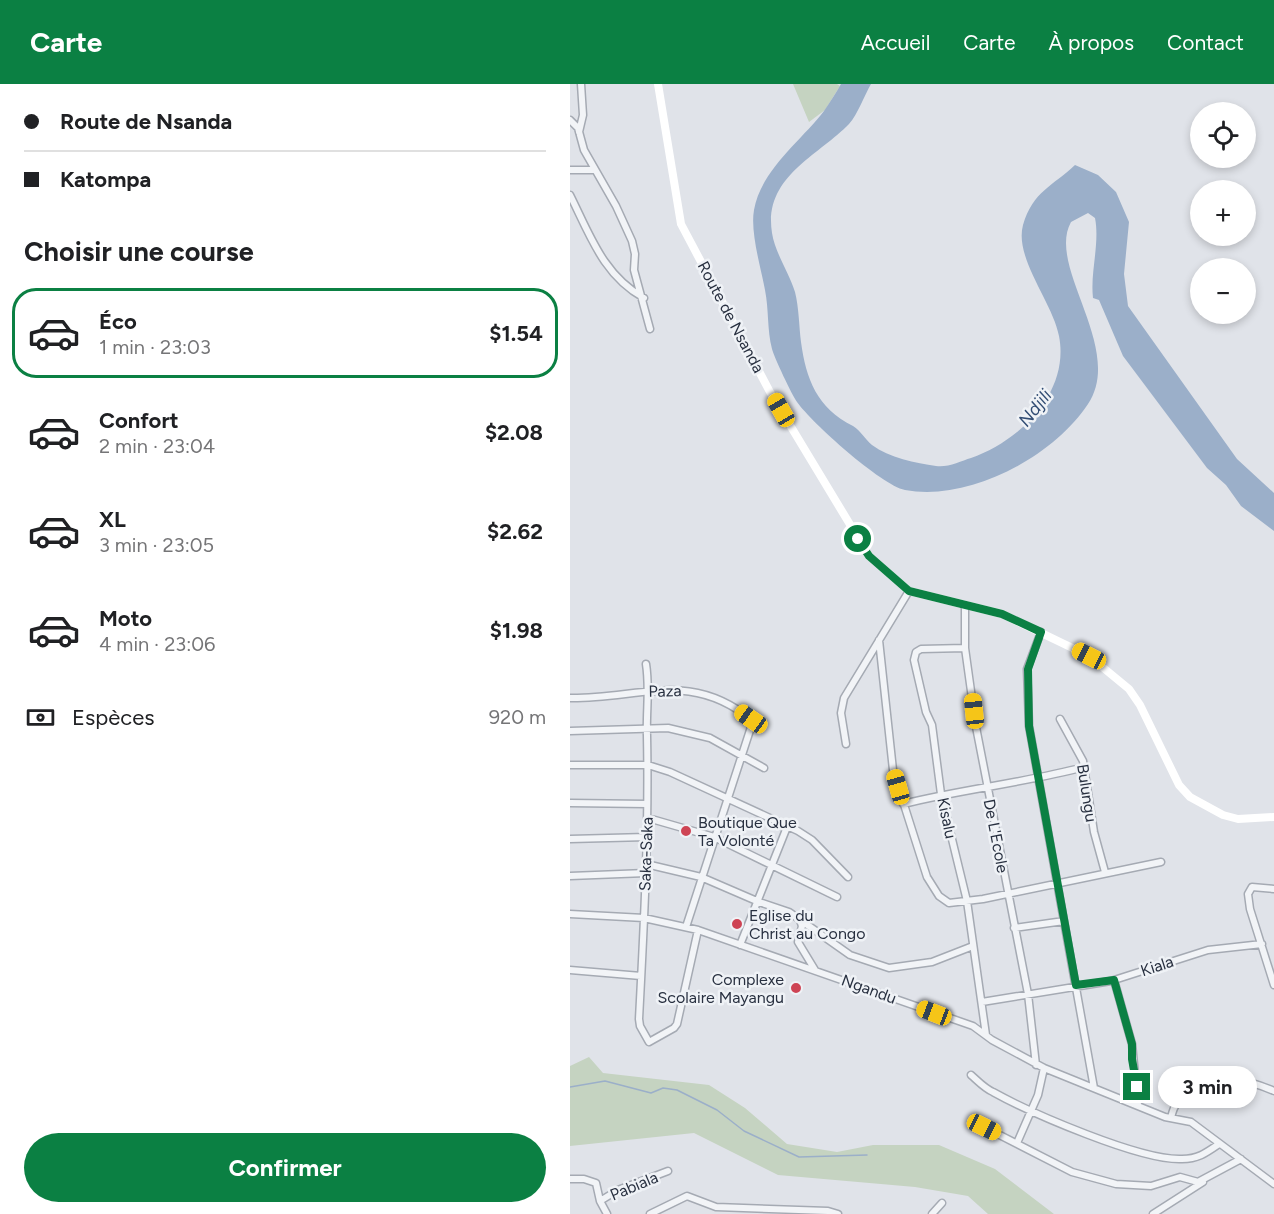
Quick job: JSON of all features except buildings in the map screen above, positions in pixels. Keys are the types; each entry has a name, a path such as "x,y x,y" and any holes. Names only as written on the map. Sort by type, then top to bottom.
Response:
{"street":[{"path":"579,132 583,115 581,84"},
{"name":"Route de Nsanda","path":"658,84 681,224 770,392 863,548 891,577 909,591 1002,614 1089,656 1129,689 1140,705 1179,785 1190,797 1222,815 1238,819 1274,817"},
{"path":"570,120 579,132 594,171 616,206 632,241 635,254 634,270 644,298 650,329"},
{"path":"570,170 594,171"},
{"path":"570,195 596,251 621,285 644,298"},
{"path":"846,744 841,706 909,591"},
{"name":"De L'Ecole","path":"965,606 965,648 987,788 1028,994 1036,1065"},
{"path":"1041,632 1028,669 1027,697 1038,779 1094,1088"},
{"path":"879,640 893,770 927,877 944,901 967,901 1057,881 1161,862"},
{"name":"Kisalu","path":"965,648 921,649 915,657 926,712 932,726 941,794 967,901 986,1035"},
{"name":"Saka-Saka","path":"646,664 650,690 647,726 648,818 640,1026 649,1042 677,1024 698,930"},
{"name":"Paza","path":"570,698 650,690 690,691 727,703 753,721 741,755"},
{"name":"Bulungu","path":"1060,719 1079,751 1084,767 1094,832 1105,872"},
{"path":"570,731 647,726 668,728 710,738 764,768"},
{"path":"686,927 741,755"},
{"path":"570,765 648,765 670,772 812,840 848,877"},
{"path":"903,804 941,794 1038,779 1084,767"},
{"path":"570,803 647,804"},
{"path":"648,818 714,837 837,897"},
{"path":"741,945 787,827"},
{"path":"570,839 647,837"},
{"path":"646,864 701,877 759,903 782,909 800,919 850,955 889,968 932,962 973,946"},
{"path":"570,876 646,873"},
{"path":"1274,889 1252,887 1248,894 1250,909 1271,967 1274,985"},
{"name":"Ngandu","path":"570,914 644,918 698,930 973,1026 1036,1065 1138,1106 1171,1118 1191,1122 1274,1184"},
{"path":"800,919 802,926 798,942 815,971"},
{"path":"1014,928 1064,921"},
{"name":"Kiala","path":"982,1002 1114,980 1208,950 1262,944"},
{"path":"570,970 641,976"},
{"path":"1114,980 1132,1044 1138,1106"},
{"path":"1017,1143 1031,1110 1044,1068"},
{"path":"971,1075 993,1093 1031,1110 1114,1144 1167,1159 1197,1158 1219,1144"},
{"path":"1171,1118 1173,1107 1180,1098 1220,1083 1245,1081 1274,1091"},
{"path":"984,1127 1076,1174 1116,1184 1151,1186 1180,1177 1198,1182 1220,1172"},
{"path":"1153,1214 1241,1159"},
{"name":"Pabiala","path":"600,1201 618,1190 668,1172"},
{"path":"570,1179 584,1179 596,1183 600,1201 607,1214"},
{"path":"650,1214 687,1196 716,1210 828,1211 838,1214"},
{"path":"932,1214 942,1203"}],"green space":[{"path":"793,84 837,84 840,86 825,110 809,122"},
{"path":"589,1057 603,1073 709,1085 745,1108 787,1144 837,1152 873,1145 939,1145 995,1169 1054,1214 988,1214 968,1196 915,1187 778,1175 694,1133 570,1146 570,1066"}],"water":[{"path":"841,84 871,84 849,124 784,182 771,214 774,240 795,292 806,368 815,391 830,410 856,428 879,450 903,459 936,466 954,464 989,450 1007,440 1023,427 1049,395 1057,376 1060,357 1059,336 1055,323 1024,252 1023,225 1032,204 1044,190 1075,165 1098,175 1116,192 1129,222 1124,274 1128,306 1237,459 1274,493 1274,531 1241,506 1226,485 1207,468 1123,356 1099,300 1093,298 1096,228 1095,218 1088,213 1071,222 1066,240 1068,262 1092,334 1097,358 1097,382 1088,404 1073,423 1032,458 982,482 956,489 930,492 905,490 894,486 864,465 805,412 797,402 772,349 753,219 758,195 773,169 824,111"}],"waterway":[{"path":"570,1087 605,1081 651,1093 663,1088 677,1090 717,1110 744,1131 799,1157 867,1155"}],"place":[{"name":"Boutique Que Ta Volonté","path":"686,831"},
{"name":"Eglise du Christ au Congo","path":"737,924"},
{"name":"Complexe Scolaire Mayangu","path":"796,988"}],"route":[{"path":"858,539 869,556 909,591 1002,614 1041,632 1028,669 1029,726 1076,985 1114,980 1132,1044 1137,1087"}],"water label":[{"name":"Ndjili","path":"1035,408"}]}
